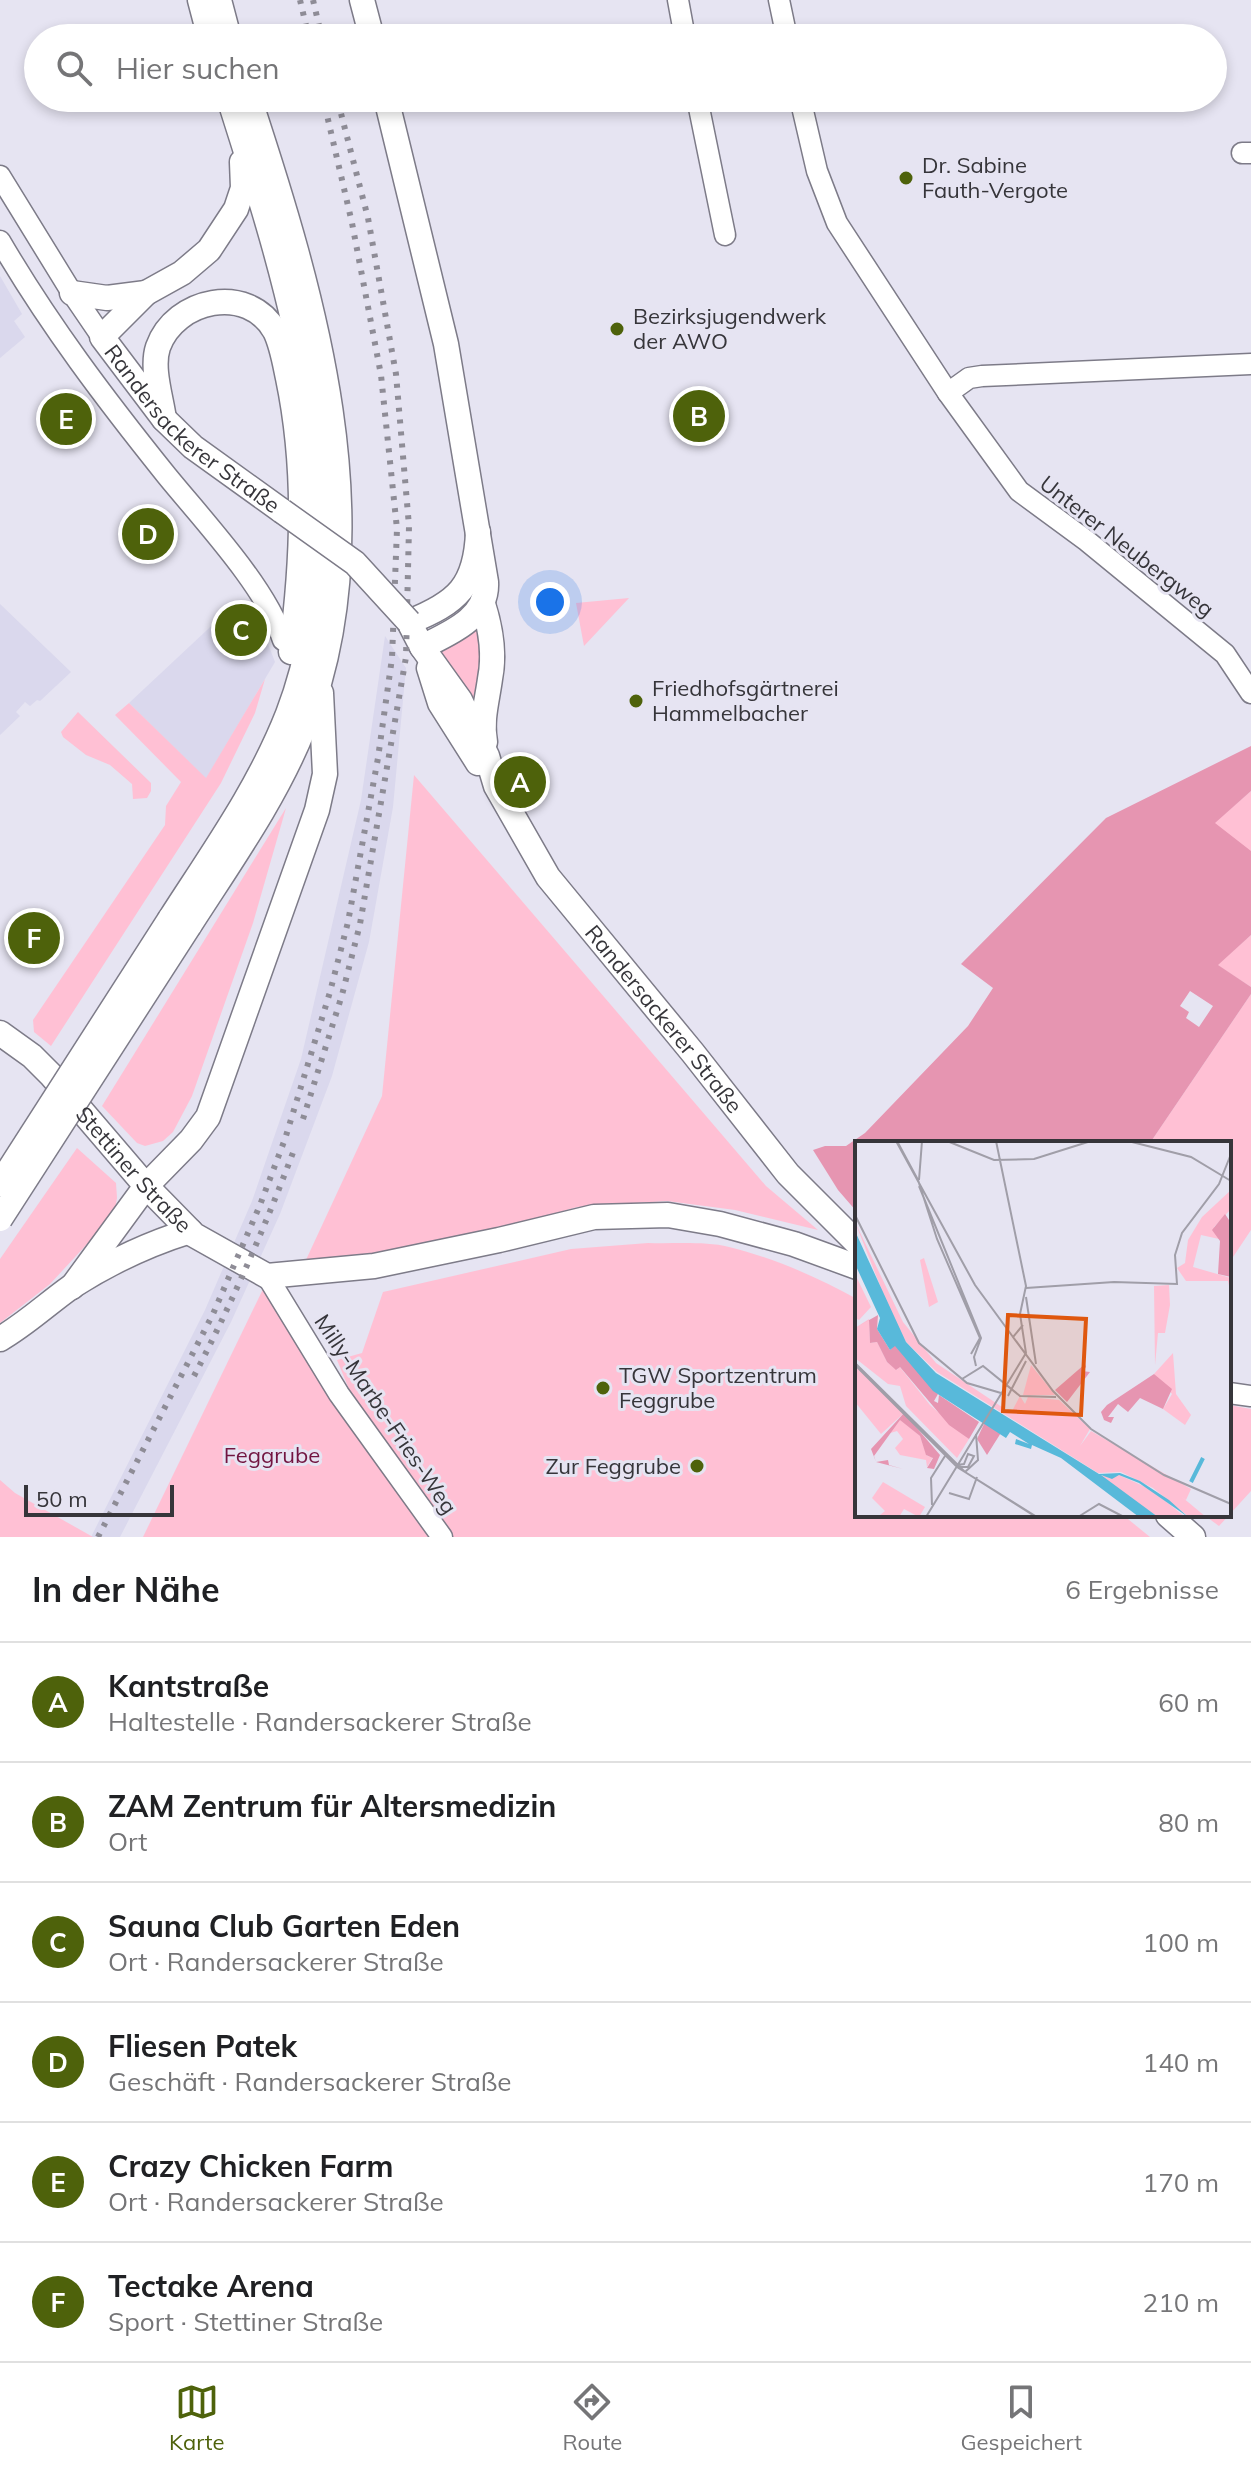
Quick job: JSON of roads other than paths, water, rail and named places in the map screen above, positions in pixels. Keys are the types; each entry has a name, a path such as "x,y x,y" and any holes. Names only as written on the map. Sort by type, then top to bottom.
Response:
{"main road":[{"path":"200,0 206,24"},
{"path":"219,0 225,24"},
{"path":"362,0 368,24"},
{"path":"0,1219 180,922 247,801 288,714 301,675 318,585 319,490 311,414 287,292 233,112"},
{"path":"0,1184 180,922 259,817 291,758 320,682 334,612 340,504 332,421 298,259 253,112"},
{"path":"389,112 446,344 486,582 483,604 492,644 482,728 490,767"},
{"path":"102,337 146,293 182,273 209,250 223,232 243,188 242,139"},
{"path":"72,293 107,298 146,293"},
{"path":"164,419 156,364 157,349 166,330 180,316 197,306 242,304 260,314 275,332 284,359 299,453 300,589 286,650 292,682 288,714"},
{"name":"Randersackerer Straße","path":"102,337 164,419 193,447 355,563 409,622 422,647 460,700 490,767 548,877 788,1174 855,1241"},
{"path":"409,622 442,609 458,594 471,575 478,532"},
{"path":"422,647 451,632 477,613 483,604"},
{"path":"72,1287 146,1186 191,1140 208,1117 317,810 325,774 320,682"},
{"name":"Stettiner Straße","path":"0,1033 32,1056 51,1075 146,1186 190,1231 220,1251 277,1276"},
{"path":"277,1276 374,1266 594,1217 668,1215 720,1224 794,1244 855,1266"},
{"path":"0,1339 18,1329 72,1287 145,1246 190,1231"},
{"path":"1170,1517 1193,1537"}],"street":[{"path":"678,0 682,24"},
{"path":"779,0 784,24"},
{"path":"700,112 725,235"},
{"name":"Unterer Neubergweg","path":"803,112 817,171 837,223 948,393 1019,491 1087,541 1225,654 1251,693"},
{"name":"Randersackerer Straße","path":"0,176 102,337"},
{"name":"Randersackerer Straße","path":"0,241 43,312 92,382 239,563 275,619 286,650"},
{"path":"948,393 969,378 982,376 1251,364"},
{"name":"Milly-Marbe-Fries-Weg","path":"277,1276 339,1394 442,1537"},
{"path":"1231,1393 1251,1396"}],"railway":[{"path":"300,0 306,24"},
{"path":"313,0 319,24"},
{"path":"98,1537 213,1314 285,1139 348,922 378,758 392,658 397,529 381,375 352,223 326,112"},
{"path":"303,1119 342,995 360,924 406,657 409,526 396,374 368,218 341,112"},
{"path":"194,1376 222,1321 294,1150"}],"place":[{"name":"Dr. Sabine Fauth-Vergote","path":"906,178"},
{"name":"Bezirksjugendwerk der AWO","path":"617,329"},
{"name":"ZAM Zentrum für Altersmedizin","path":"699,416"},
{"name":"Crazy Chicken Farm","path":"66,419"},
{"name":"Fliesen Patek","path":"148,534"},
{"name":"Sauna Club Garten Eden","path":"241,630"},
{"name":"Friedhofsgärtnerei Hammelbacher","path":"636,701"},
{"name":"Kantstraße","path":"520,782"},
{"name":"Tectake Arena","path":"34,938"},
{"name":"TGW Sportzentrum Feggrube","path":"603,1388"},
{"name":"Zur Feggrube","path":"697,1466"}],"park label":[{"name":"Feggrube","path":"272,1455"}]}
